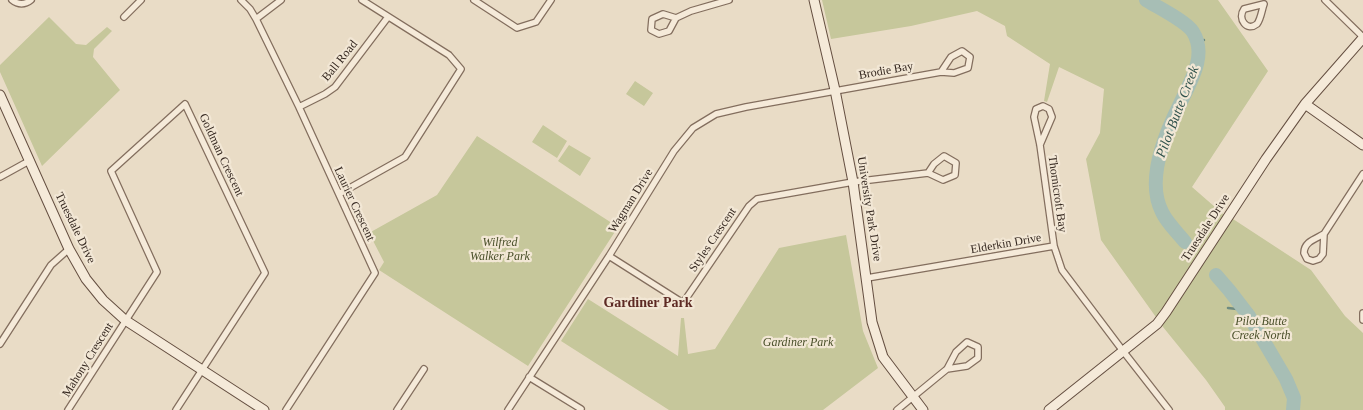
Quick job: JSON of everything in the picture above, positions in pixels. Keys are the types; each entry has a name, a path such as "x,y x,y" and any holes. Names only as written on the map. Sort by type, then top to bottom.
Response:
{"street":[{"path":"12,0 20,4 31,0"},
{"path":"124,17 142,0"},
{"name":"Laurier Crescent","path":"242,0 256,19 299,106 375,273 286,410"},
{"path":"256,19 281,0"},
{"path":"339,194 405,157 461,68 449,55 362,0"},
{"path":"474,0 517,28 536,22 551,0"},
{"path":"676,18 663,14 652,20 652,30 658,34 670,31 676,18 691,11 729,0"},
{"name":"University Park Drive","path":"814,0 835,90 853,182 872,322 883,357 923,410"},
{"path":"1325,0 1363,38"},
{"path":"1266,2 1259,22 1249,26 1243,23 1241,14 1244,9 1266,2"},
{"name":"Ball Road","path":"299,106 325,94 335,87 388,17"},
{"name":"Truesdale Drive","path":"1049,410 1157,324 1304,104 1363,38"},
{"name":"Brodie Bay","path":"835,90 941,72 954,72 968,68 970,57 962,51 951,57 941,72"},
{"name":"Wagman Drive","path":"508,410 609,256 674,151 693,128 716,114 835,90"},
{"name":"Truesdale Drive","path":"0,95 69,249 86,279 125,320 264,410"},
{"name":"Goldman Crescent","path":"125,320 157,272 111,170 185,104 265,272 202,370"},
{"path":"1304,104 1363,144"},
{"name":"Thornicroft Bay","path":"1040,145 1052,116 1049,109 1043,106 1036,108 1034,116 1040,145 1054,246"},
{"path":"853,182 928,173 943,180 954,174 956,163 944,156 934,164 928,173"},
{"path":"0,177 29,161"},
{"path":"1324,234 1323,254 1321,257 1316,260 1307,259 1304,253 1304,246 1324,234 1363,174"},
{"name":"Styles Crescent","path":"609,256 682,303 749,206 757,199 853,182"},
{"name":"Elderkin Drive","path":"867,278 1054,246 1062,270 1169,410"},
{"path":"0,344 51,265 69,249"},
{"path":"1363,313 1363,320"},
{"name":"Mahony Crescent","path":"68,410 125,320"},
{"path":"897,410 947,369 956,352 967,342 978,347 978,358 967,366 947,369"},
{"path":"397,410 424,369"},
{"path":"176,410 202,370"},
{"path":"529,377 582,410"}],"green space":[{"name":"Pilot Butte Creek North","path":"822,0 1218,0 1268,71 1192,187 1223,214 1311,270 1345,316 1363,333 1363,410 1225,410 1225,407 1206,380 1163,327 1101,240 1086,159 1100,133 1104,89 1059,67 1047,102 1044,101 1050,64 1007,36 1005,26 977,11 911,26 831,39"},
{"path":"49,17 76,44 86,45 107,27 112,31 94,49 93,57 120,90 42,166 0,72 0,65"},
{"path":"635,81 653,93 644,106 626,94"},
{"path":"543,125 567,141 557,158 532,142"},
{"name":"Wilfred Walker Park","path":"477,136 618,227 528,366 379,270 384,262 369,233 437,195"},
{"path":"569,145 591,158 580,176 558,161"},
{"name":"Gardiner Park","path":"846,235 863,331 878,368 823,410 669,410 561,341 588,299 678,356 681,318 684,318 688,354 715,349 779,248"}],"waterway":[{"name":"Pilot Butte Creek","path":"1146,0 1184,23 1193,32 1199,51 1192,79 1168,131 1156,173 1156,187 1162,212 1185,242"},
{"name":"Pilot Butte Creek","path":"1198,45 1200,41 1204,40"},
{"name":"Pilot Butte Creek","path":"1216,275 1249,316 1286,379 1294,398 1293,410"},
{"path":"1228,308 1246,313"},
{"name":"Pilot Butte Creek","path":"1249,316 1251,310"}],"district":[{"name":"Gardiner Park","path":"648,303"}]}
